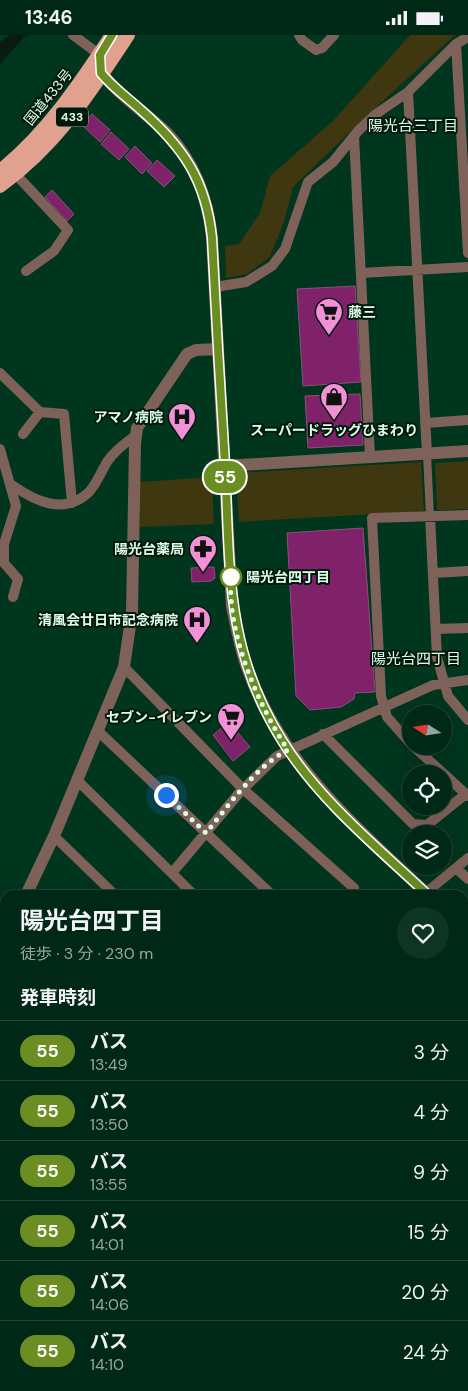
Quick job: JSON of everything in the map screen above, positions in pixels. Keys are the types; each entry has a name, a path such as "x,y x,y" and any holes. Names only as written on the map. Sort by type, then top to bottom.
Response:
{"highway":[{"name":"国道433号","path":"0,171 20,155 46,128 82,83 112,35"},
{"name":"433","path":"0,186 51,142 75,114 94,87 107,79 128,35"}],"street":[{"path":"73,35 100,55 99,66 107,79 167,134 193,169 204,195 211,223 232,607 241,647 263,707 288,750 321,792 421,890"},
{"path":"299,35 302,40 316,50 322,48 334,35"},
{"path":"215,287 246,282 272,266 285,249 308,182 333,162 354,136 376,114 408,92 456,44 468,37"},
{"path":"456,44 468,253"},
{"path":"408,92 437,657 443,684 448,696 468,720"},
{"path":"354,136 370,457"},
{"path":"21,180 68,230 54,251 26,271"},
{"path":"361,273 468,267"},
{"path":"28,890 54,837 99,732 124,667 129,647 132,612 135,436 137,428 187,354 196,350 218,349"},
{"path":"0,373 40,412 64,414 72,503"},
{"path":"23,433 40,412"},
{"path":"425,423 468,420"},
{"path":"12,485 34,500 52,504 72,503 88,492 108,461 119,448 135,436"},
{"path":"0,449 12,485 16,506 3,553 4,563 18,579 13,597"},
{"path":"225,466 468,451"},
{"path":"402,734 387,717 381,696 372,518 468,515"},
{"path":"434,573 468,571"},
{"path":"436,629 468,628"},
{"path":"124,667 243,789 354,888 352,890"},
{"path":"172,873 243,789 277,756 433,685 468,680"},
{"path":"99,732 267,890"},
{"path":"323,734 413,824 427,825 467,795 452,781"},
{"path":"423,755 434,765"},
{"path":"78,781 189,890"},
{"path":"54,837 111,890"},
{"path":"430,890 468,858"},
{"path":"457,869 468,879"}],"shaded area":[{"path":"10,35 26,35 0,64 0,42"},
{"path":"410,35 455,35 360,122 293,187 284,222 270,257 247,274 226,278 225,246 239,244 260,213 270,176 333,121"},
{"path":"468,461 468,509 437,510 435,463"},
{"path":"421,462 424,511 239,522 236,473"},
{"path":"212,477 214,524 140,527 140,482"}],"building":[{"path":"92,114 110,130 100,142 82,125"},
{"path":"111,132 129,149 119,160 101,144"},
{"path":"135,146 152,163 142,174 125,157"},
{"path":"157,160 175,176 164,187 147,171"},
{"path":"52,190 74,214 67,221 45,197"},
{"name":"藤三","path":"355,286 361,382 303,386 297,289"},
{"name":"スーパードラッグひまわり","path":"360,394 363,445 308,448 305,396"},
{"path":"363,528 375,692 355,693 354,699 341,707 310,710 296,696 287,533"},
{"name":"陽光台薬局","path":"214,567 215,578 211,581 192,582 191,568"},
{"name":"セブン-イレブン","path":"229,722 250,747 233,761 213,735"}],"bus line":[{"name":"55","path":"112,35 100,55 99,66 101,73 106,80 157,124 177,145 199,182 211,223 232,607 247,668 263,707 282,741 307,775 348,819 423,890"}],"place":[{"name":"藤三","path":"329,336"},
{"name":"スーパードラッグひまわり","path":"334,421"},
{"name":"アマノ病院","path":"182,441"},
{"name":"陽光台薬局","path":"203,573"},
{"name":"陽光台四丁目","path":"231,577"},
{"name":"清風会廿日市記念病院","path":"197,644"},
{"name":"セブン-イレブン","path":"231,741"}],"district":[{"name":"陽光台三丁目","path":"413,126"},
{"name":"陽光台四丁目","path":"416,659"}],"route":[{"path":"166,795 206,833 240,792 277,756 288,750 263,707 247,668 232,607 231,577"}]}
